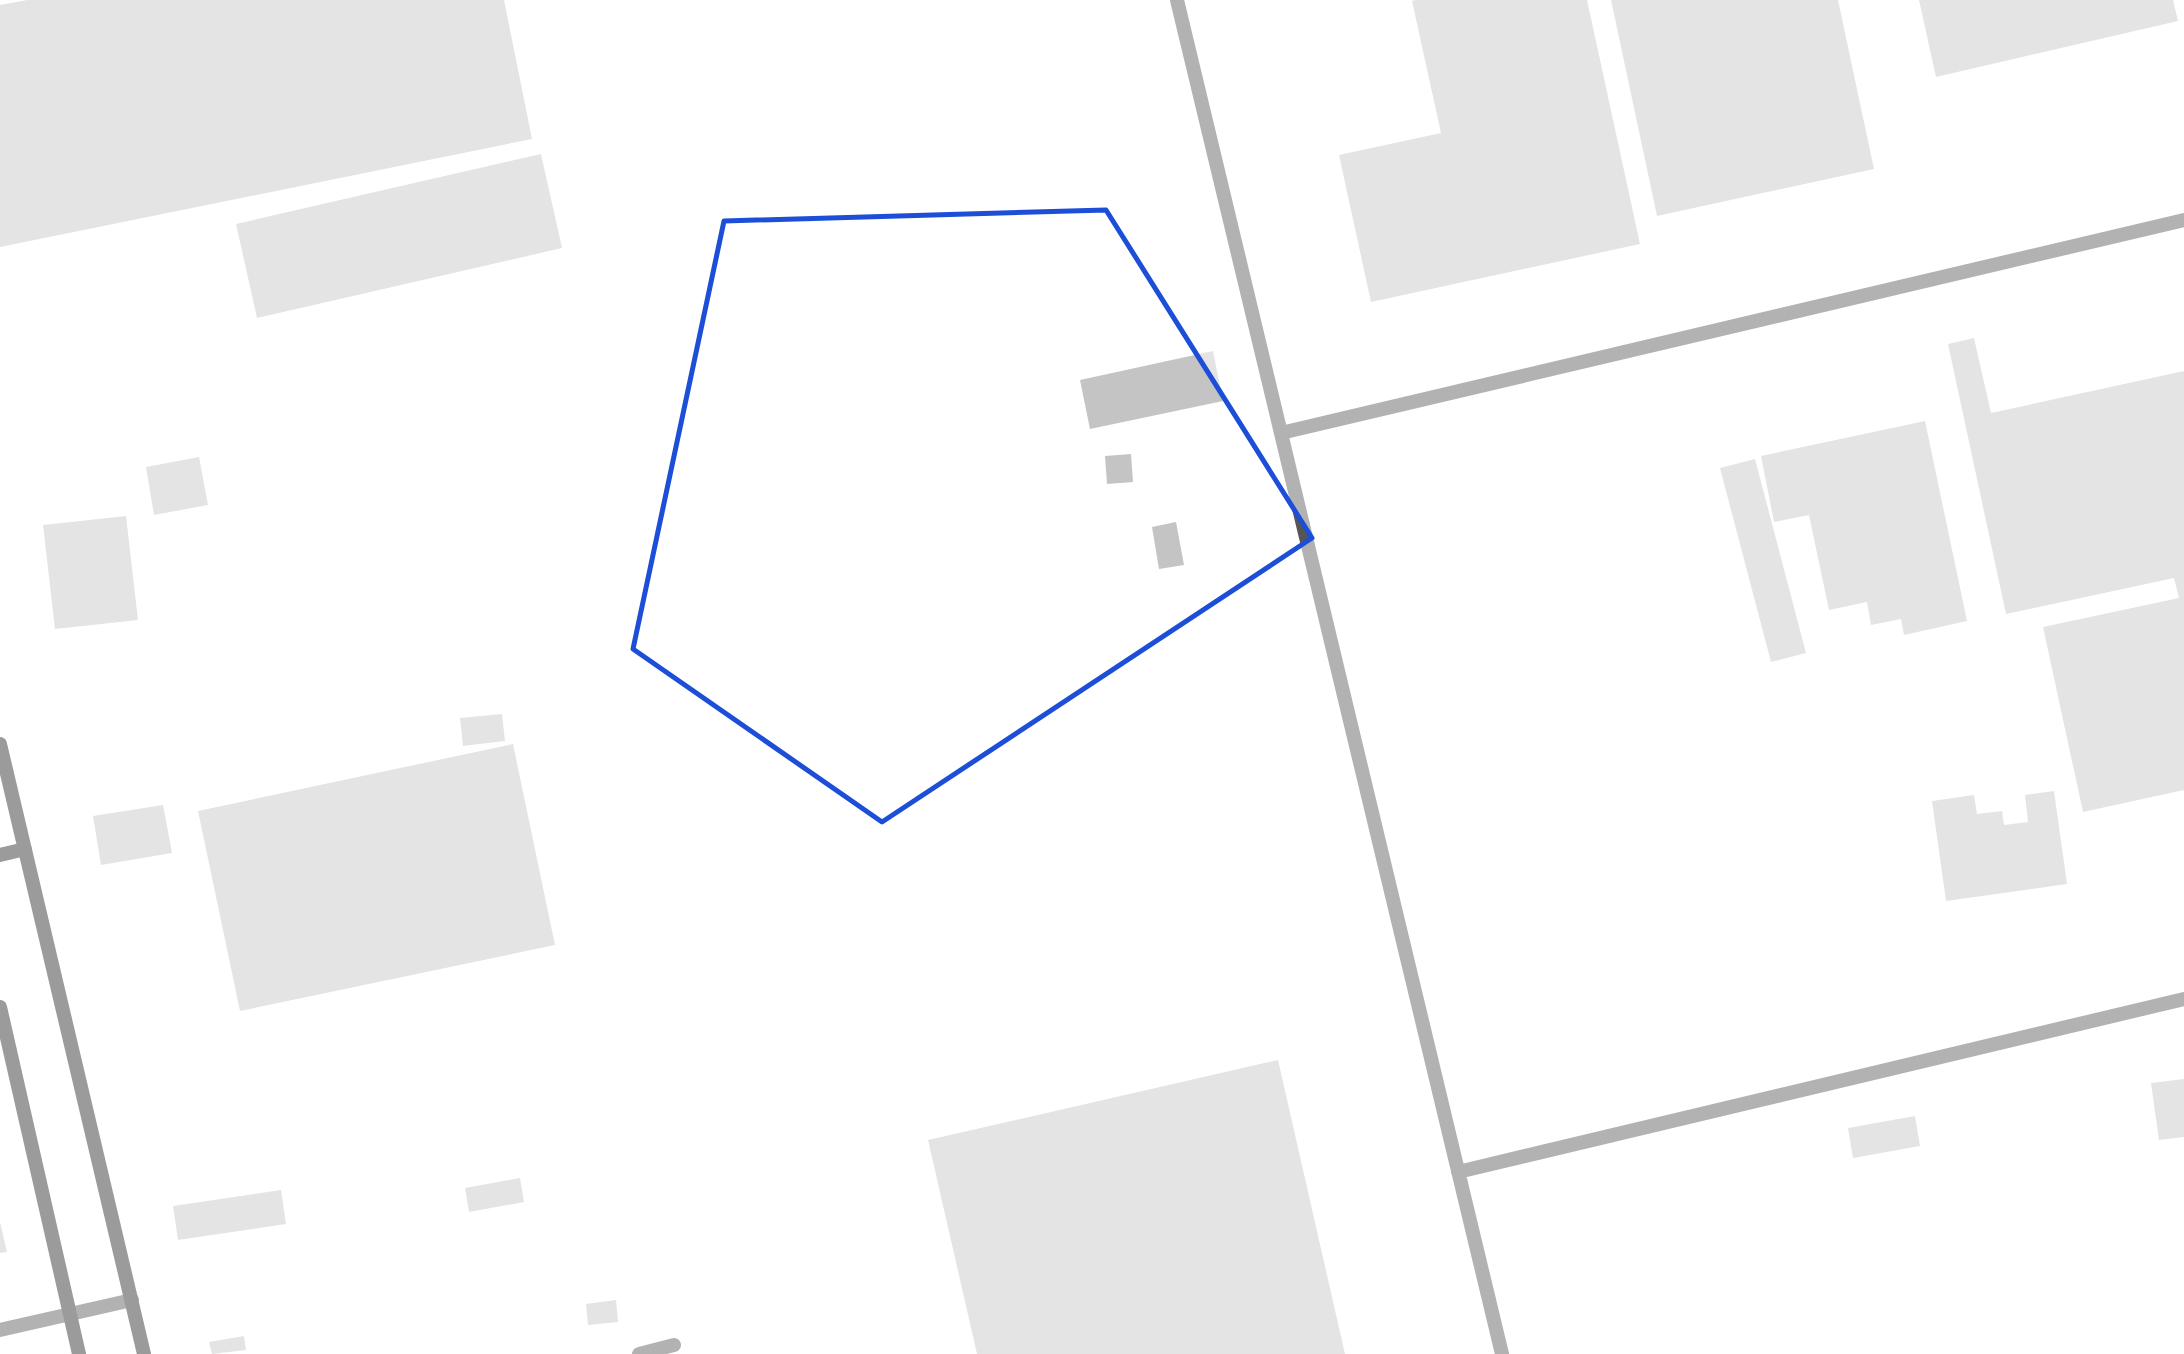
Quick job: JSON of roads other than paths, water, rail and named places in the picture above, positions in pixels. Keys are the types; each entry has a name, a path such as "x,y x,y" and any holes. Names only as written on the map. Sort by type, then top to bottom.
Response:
{"street":[{"path":"1177,0 1502,1354"},
{"path":"1281,433 2184,220"},
{"path":"0,744 144,1354"},
{"path":"0,855 25,849"},
{"path":"1458,1172 2184,999"},
{"path":"0,1007 79,1354"},
{"path":"0,1330 132,1300"},
{"path":"639,1354 674,1345"}]}
